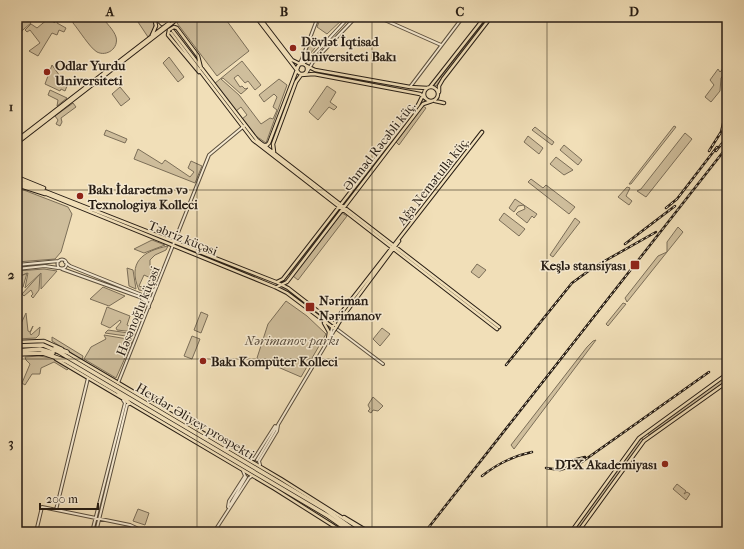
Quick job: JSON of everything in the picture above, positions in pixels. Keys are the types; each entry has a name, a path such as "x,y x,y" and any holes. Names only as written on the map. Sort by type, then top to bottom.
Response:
{"highway":[{"path":"43,345 67,352"},
{"name":"Heydər Əliyev prospekti","path":"17,346 43,345 81,365 326,510 357,532"},
{"path":"17,351 48,351 66,360"},
{"name":"Heydər Əliyev prospekti","path":"17,354 44,353 66,360 324,513 351,532"},
{"path":"111,387 129,403"}],"main road":[{"path":"155,17 162,24 168,20 165,20 163,17"},
{"path":"149,39 155,30 155,17"},
{"path":"160,17 165,20"},
{"path":"256,17 301,65 309,68 410,87 435,87 444,103 433,101 424,95 312,74 299,73 301,65"},
{"path":"259,17 292,60 308,68 307,72 297,79 273,144 272,148 275,153"},
{"path":"428,87 486,17"},
{"path":"433,101 439,94 442,80 491,17"},
{"path":"179,18 175,23 177,28 198,56 202,68"},
{"path":"17,143 179,18"},
{"path":"17,140 169,23"},
{"path":"177,28 174,27 169,30 192,66 203,75 255,142 336,203 340,204"},
{"path":"157,36 163,33 171,33 202,68 243,126 255,138 340,204 343,209 393,249 498,328"},
{"path":"264,145 267,146 269,143 301,65"},
{"name":"Əhməd Rəcəbli küç.","path":"283,280 340,204 418,105 428,87"},
{"path":"413,93 418,99 418,105"},
{"name":"Əhməd Rəcəbli küç.","path":"283,285 287,282 423,104 433,101"},
{"name":"Ağa Nemətulla küç.","path":"393,249 482,132"},
{"path":"269,143 273,144"},
{"path":"17,181 51,194"},
{"name":"Təbriz küçəsi","path":"17,181 288,288"},
{"path":"343,209 348,210 393,249"},
{"name":"Təbriz küçəsi","path":"174,243 275,287 335,329"},
{"path":"335,329 336,325 393,249"},
{"path":"336,325 393,249"},
{"path":"276,282 283,280 283,285 287,294 293,292"},
{"path":"287,282 288,288 336,325"},
{"path":"275,287 283,285"},
{"path":"311,313 315,313 314,309"},
{"path":"322,321 328,330 328,339"},
{"path":"17,342 44,341 54,345 370,532"},
{"path":"44,353 254,477 328,522 341,532"},
{"path":"571,532 639,438 727,374"},
{"path":"578,532 644,441 727,382"},
{"path":"647,431 647,435 650,437"},
{"path":"639,438 643,437 644,441"},
{"path":"331,510 365,532"}],"street":[{"path":"301,65 318,17"},
{"path":"301,65 310,59 349,17"},
{"path":"307,72 356,17"},
{"path":"378,17 442,45"},
{"path":"410,87 464,17"},
{"name":"Həsənoğlu küçəsi","path":"118,383 211,153 243,126"},
{"path":"17,265 63,260 70,266 146,296 152,300"},
{"path":"58,268 57,264 59,261"},
{"path":"62,269 66,266 66,262"},
{"path":"17,269 45,266 62,269 141,298 147,302 149,308"},
{"path":"78,274 79,270"},
{"path":"146,296 156,288"},
{"path":"141,298 152,300"},
{"path":"257,460 335,329"},
{"name":"Təbriz küçəsi","path":"335,329 384,364"},
{"path":"56,510 88,378"},
{"path":"92,532 125,403 123,399"},
{"path":"96,532 127,405 135,406"},
{"path":"243,456 254,460 273,428 277,425"},
{"path":"263,469 259,462 277,431 277,425"},
{"path":"228,508 229,501 245,476 242,470"},
{"path":"214,532 246,477"},
{"path":"228,508 233,504 249,478 254,477"},
{"path":"36,532 42,507 135,526 145,532"}],"green space":[{"path":"17,17 26,17 31,23 17,35"},
{"path":"53,17 55,18 54,23 57,17 59,17 57,23 66,28 64,32 59,30 57,35 52,33 38,56 29,51 40,43 30,30 27,32 25,30 31,24 37,28"},
{"path":"67,17 102,17 115,34 116,45 108,52 97,52 73,23 73,18"},
{"path":"144,17 152,17 154,23 153,30 148,37 138,22"},
{"path":"184,17 224,17 249,51 217,76 177,23"},
{"path":"321,17 345,17 327,34 317,27"},
{"path":"488,17 490,17 436,86 434,85"},
{"path":"312,39 319,43 305,60 304,57"},
{"path":"169,57 184,77 178,82 163,63"},
{"path":"242,61 261,85 255,90 248,81 245,83 238,75 234,78 240,87 242,86 245,89 248,88 241,94 223,78 221,79 239,95 261,124 270,118 273,119 277,110 273,107 277,97 274,94 264,102 259,95 279,79 287,85 266,143 256,136 242,119 247,115 241,107 236,111 214,84"},
{"path":"727,64 727,71 721,78 720,91 711,102 705,97 714,85 710,80 718,69 720,72"},
{"path":"52,65 67,86 65,91 61,89 60,91 45,84"},
{"path":"327,86 336,92 330,102 337,107 334,110 329,107 318,120 309,112"},
{"path":"120,87 130,99 121,106 112,94"},
{"path":"50,90 67,98 57,106 58,100 48,95"},
{"path":"423,99 425,101 345,203 344,202"},
{"path":"73,103 76,107 61,118 62,122 60,126 56,124 58,120 55,116"},
{"path":"423,106 426,108 399,145 396,142"},
{"path":"674,126 676,127 631,184 629,184"},
{"path":"535,127 554,142 552,145 532,130"},
{"path":"106,130 127,139 125,143 104,135"},
{"path":"685,133 692,139 646,197 637,191 641,189"},
{"path":"528,136 543,148 539,154 524,142"},
{"path":"564,145 582,160 578,165 560,150"},
{"path":"138,149 162,164 165,160 190,177 194,172 188,168 191,161 202,166 195,183 134,159"},
{"path":"556,157 573,170 564,175 550,164"},
{"path":"531,179 543,188 546,185 575,207 569,214 528,182"},
{"path":"627,187 630,188 626,196 632,201 629,205 618,197"},
{"path":"21,189 68,207 72,214 61,252 55,259 17,262 17,198"},
{"path":"515,199 524,205 518,206 514,212 509,208"},
{"path":"524,205 537,214 534,218 532,216 527,223 516,214 525,209"},
{"path":"339,209 340,210 289,275"},
{"path":"342,213 347,216 298,280 293,276"},
{"path":"504,213 525,229 519,236 499,220"},
{"path":"575,218 580,222 553,257 550,255"},
{"path":"678,227 683,232 667,252 667,242"},
{"path":"152,240 165,245 144,253 134,249"},
{"path":"168,246 166,250 155,255 150,260 150,268 156,276 151,289 149,289 153,279 144,275 139,286 150,290 149,292 139,290 135,272 136,265 140,259 151,251"},
{"path":"667,252 627,302 625,298 658,256"},
{"path":"477,264 486,270 479,278 471,272"},
{"path":"127,268 133,270 136,289 129,286"},
{"path":"44,269 57,271 41,289 41,273 25,288 28,273 17,277 17,271"},
{"path":"27,273 23,287 17,291 17,278"},
{"path":"40,274 39,290 33,298 31,296 33,294 31,290 24,296 22,294"},
{"path":"103,287 125,296 109,306 90,299"},
{"name":"Nərimanov parkı","path":"286,301 307,316 326,334 301,377 257,358 268,324"},
{"path":"623,303 626,304 608,326 606,324"},
{"path":"107,307 130,316 127,325 135,328 135,332 117,330 116,328 121,322 120,320 110,328 101,324"},
{"path":"201,312 208,315 201,333 194,330"},
{"path":"26,313 28,331 30,332 33,326 30,333 31,335 40,327 39,335 36,338 17,339 17,332"},
{"path":"382,328 390,334 380,346 373,339"},
{"path":"108,330 135,334 133,337 105,333"},
{"path":"104,335 133,340 116,378 84,359 91,347 106,339"},
{"path":"192,336 200,339 192,359 184,356"},
{"path":"52,337 83,356 82,360 52,341"},
{"path":"596,340 514,449 511,445 587,347"},
{"path":"39,356 52,358 69,368 67,370 54,362 41,368 40,374 32,374 25,385 22,383 30,364 25,357"},
{"path":"727,376 727,380 649,435 648,432"},
{"path":"373,397 383,406 378,411 373,410 371,413 368,411 370,409 368,405"},
{"path":"642,438 643,441 577,532 573,532 637,443"},
{"path":"677,484 686,491 684,494 687,492 690,494 686,500 673,489"},
{"path":"138,509 149,513 145,525 133,521"}],"tunnel":[{"path":"246,477 257,460"}],"railway":[{"path":"709,151 721,132 727,107"},
{"path":"716,151 727,137"},
{"path":"666,208 677,199 717,147"},
{"path":"425,532 727,147"},
{"path":"625,244 675,206"},
{"path":"506,365 572,283 594,267 656,232"},
{"path":"546,468 560,470 579,464 709,372"},
{"path":"482,476 506,461 532,452"},
{"path":"568,461 585,457"}],"place":[{"name":"Dövlət İqtisad Universiteti Bakı","path":"293,48"},
{"name":"Odlar Yurdu Universiteti","path":"47,72"},
{"name":"Bakı İdarəetmə və Texnologiya Kolleci","path":"80,196"},
{"name":"Keşlə stansiyası","path":"635,265"},
{"name":"Nəriman Nərimanov","path":"310,307"},
{"name":"Bakı Kompüter Kolleci","path":"203,361"},
{"name":"DTX Akademiyası","path":"665,464"}]}
